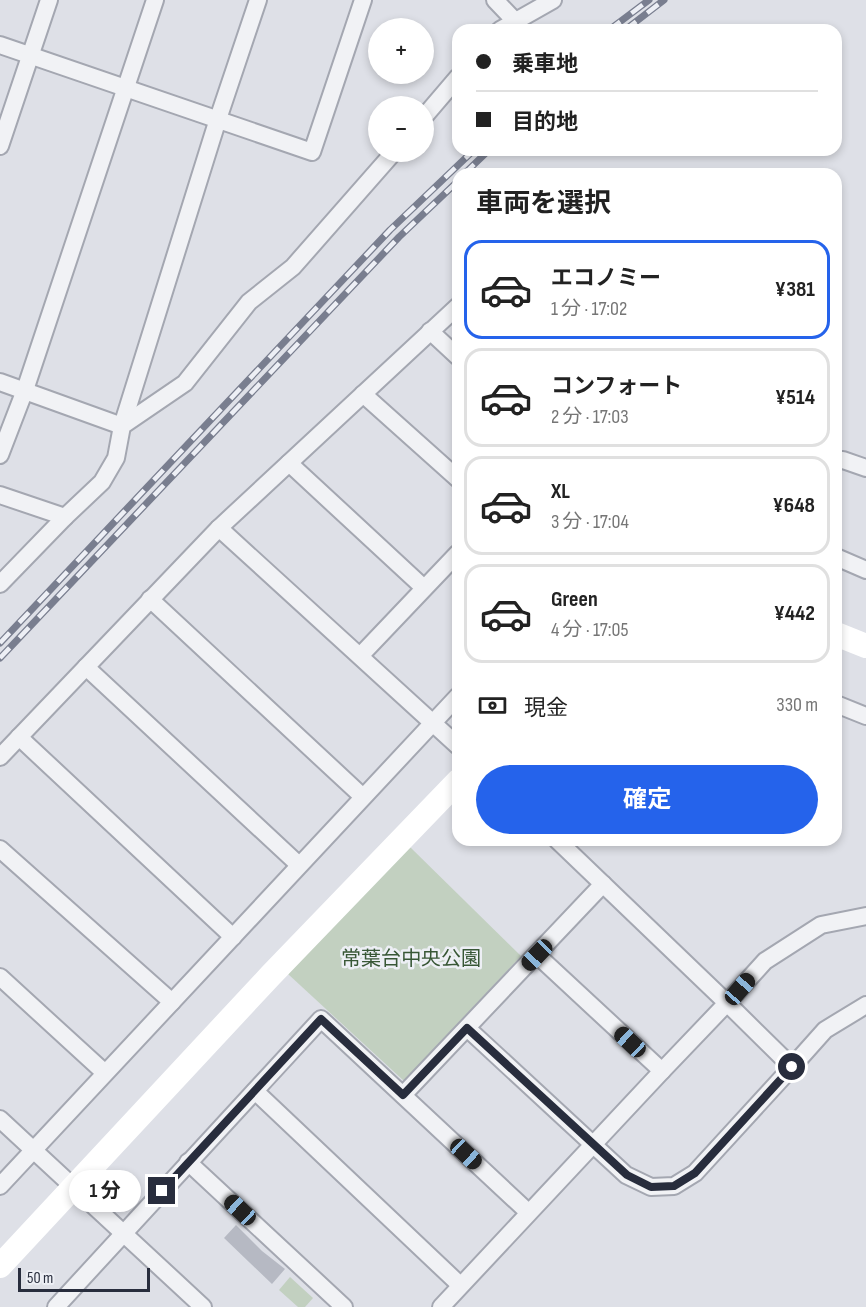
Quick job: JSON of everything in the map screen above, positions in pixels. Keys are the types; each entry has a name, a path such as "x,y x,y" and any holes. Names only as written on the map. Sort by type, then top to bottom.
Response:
{"street":[{"path":"0,146 49,0"},
{"path":"0,455 25,390 155,0"},
{"path":"0,584 102,482 116,458 122,426 218,119 258,0"},
{"path":"0,45 312,152 363,0"},
{"path":"495,0 513,24"},
{"path":"518,24 553,0"},
{"path":"434,105 452,84"},
{"path":"122,426 185,383 249,302 293,267 385,162"},
{"path":"0,757 219,528 452,312"},
{"path":"430,332 452,352"},
{"path":"0,382 122,426"},
{"path":"363,394 452,474"},
{"path":"842,459 866,468"},
{"path":"289,463 424,588"},
{"path":"0,495 65,517"},
{"path":"219,528 452,741"},
{"path":"360,656 452,559"},
{"path":"842,560 866,570"},
{"path":"150,599 363,797"},
{"path":"842,636 866,646"},
{"path":"86,667 299,865"},
{"path":"0,1186 452,702"},
{"path":"842,706 866,716"},
{"path":"19,737 233,937"},
{"path":"0,1266 271,975 452,787"},
{"path":"563,846 792,1067"},
{"path":"0,849 172,1002"},
{"path":"403,1095 603,884"},
{"path":"441,1307 765,961 821,926 866,916"},
{"path":"537,955 662,1071"},
{"path":"0,977 105,1073"},
{"path":"467,1028 627,1175 651,1187 674,1186 695,1173 825,1029 866,1005"},
{"path":"56,1307 321,1019 528,1212"},
{"path":"255,1091 460,1286"},
{"path":"0,1119 202,1307"},
{"path":"188,1162 344,1307"}],"green space":[{"name":"常葉台中央公園","path":"409,846 521,956 404,1081 288,974"},
{"path":"290,1277 313,1298 305,1307 298,1307 279,1290"}],"building":[{"path":"236,1225 262,1251 285,1269 272,1284 224,1238"}],"railway":[{"path":"617,24 649,0"},
{"path":"633,24 664,0"},
{"path":"455,168 468,156"},
{"path":"470,168 483,156"},
{"path":"0,643 390,230 452,171"},
{"path":"0,658 399,237 452,187"}],"route":[{"path":"162,1191 321,1019 403,1095 467,1028 627,1175 651,1187 674,1186 695,1173 792,1067"}]}
